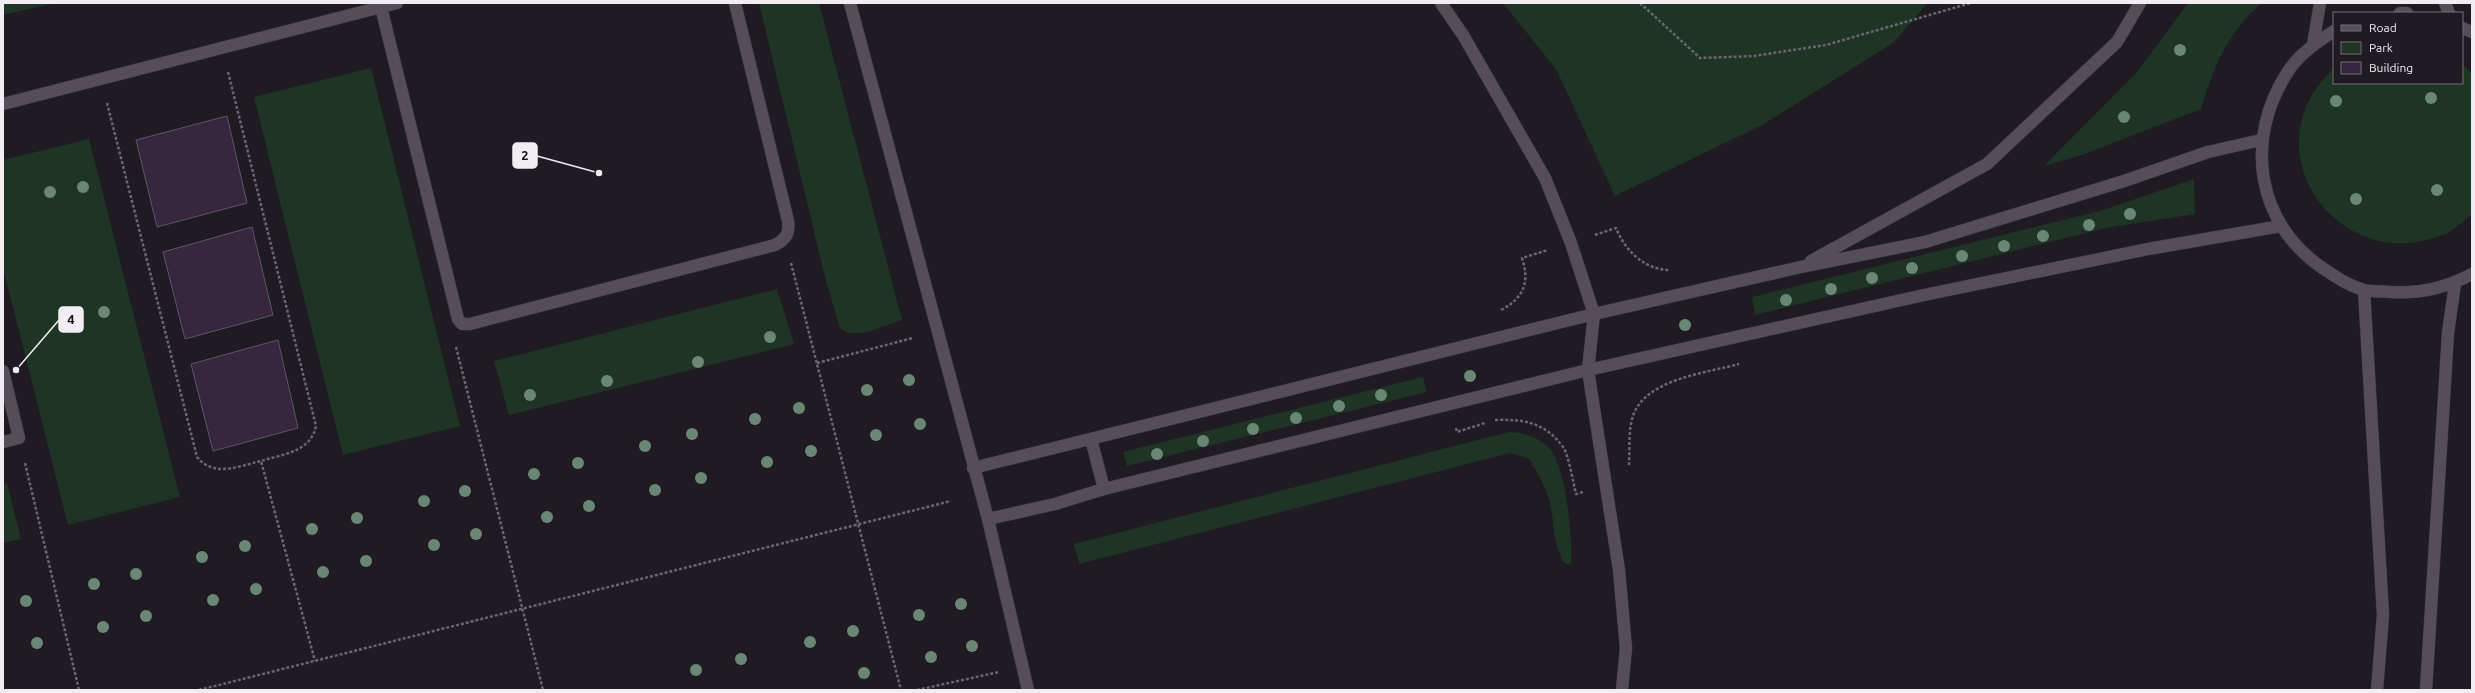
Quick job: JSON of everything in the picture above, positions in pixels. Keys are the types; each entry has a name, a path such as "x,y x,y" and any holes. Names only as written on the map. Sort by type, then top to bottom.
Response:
{"street":[{"path":"3,104 397,3"},
{"path":"381,7 460,322 470,324 775,245 784,240 789,228 788,221 735,3"},
{"path":"850,3 973,468 988,519 1028,690"},
{"path":"1441,3 1463,36 1545,178 1571,243 1594,314 1588,370 1620,570 1626,648 1622,690"},
{"path":"1801,267 1987,164 2117,42 2140,3"},
{"path":"2313,44 2320,3"},
{"path":"2333,32 2313,44 2287,71 2270,104 2261,140 2262,170 2268,199 2281,226 2308,258 2342,281 2364,290 2415,294 2455,284 2472,274"},
{"path":"973,468 1594,314 1801,267 1925,242 2124,181 2208,152 2261,140"},
{"path":"988,519 1055,504 1104,489 1588,370 1931,294 2148,249 2281,226"},
{"path":"2426,690 2448,333 2455,284"},
{"path":"2364,290 2384,615 2377,690"},
{"path":"3,371 19,438 3,442"},
{"path":"1091,439 1104,489"}],"path":[{"path":"1640,3 1700,58 1754,56 1826,45 1971,3"},
{"path":"101,79 197,457 202,464 222,470 262,461 301,449 310,442 316,426 222,48"},
{"path":"784,240 901,690"},
{"path":"460,322 456,345 543,690"},
{"path":"817,363 937,332"},
{"path":"19,438 79,690"},
{"path":"262,461 315,661"},
{"path":"199,690 951,501"},
{"path":"917,690 1023,667"}],"green space":[{"path":"3,3 55,3 3,15"},
{"path":"759,3 819,3 902,320 862,333 846,332 840,328 825,277"},
{"path":"1503,3 1928,3 1893,43 1762,125 1615,196 1556,69"},
{"path":"2188,3 2262,3 2240,25 2231,38 2211,79 2201,109 2082,155 2044,166 2138,71"},
{"path":"2463,65 2472,73 2472,214 2454,229 2441,236 2410,243 2384,242 2359,234 2338,221 2320,204 2308,182 2300,158 2299,133 2306,107 2311,96 2333,69 2333,84 2463,84"},
{"path":"371,68 460,426 343,455 254,97"},
{"path":"89,139 180,497 68,525 3,268 3,160"},
{"path":"2194,179 2195,214 2106,228 1755,315 1752,297 2100,211"},
{"path":"777,289 794,344 509,415 494,361"},
{"path":"1423,377 1427,392 1127,466 1123,452"},
{"path":"1509,432 1532,436 1547,446 1556,459 1561,472 1570,523 1571,565 1564,563 1557,547 1550,503 1538,474 1528,458 1510,453 1079,564 1074,544"},
{"path":"7,483 21,539 3,543 3,484"}],"building":[{"path":"227,116 247,203 157,227 136,140"},
{"path":"252,227 273,315 185,339 163,252"},
{"path":"278,340 298,428 213,451 191,364"}],"place":[{"name":"2","path":"599,173"},
{"name":"4","path":"16,370"}]}
